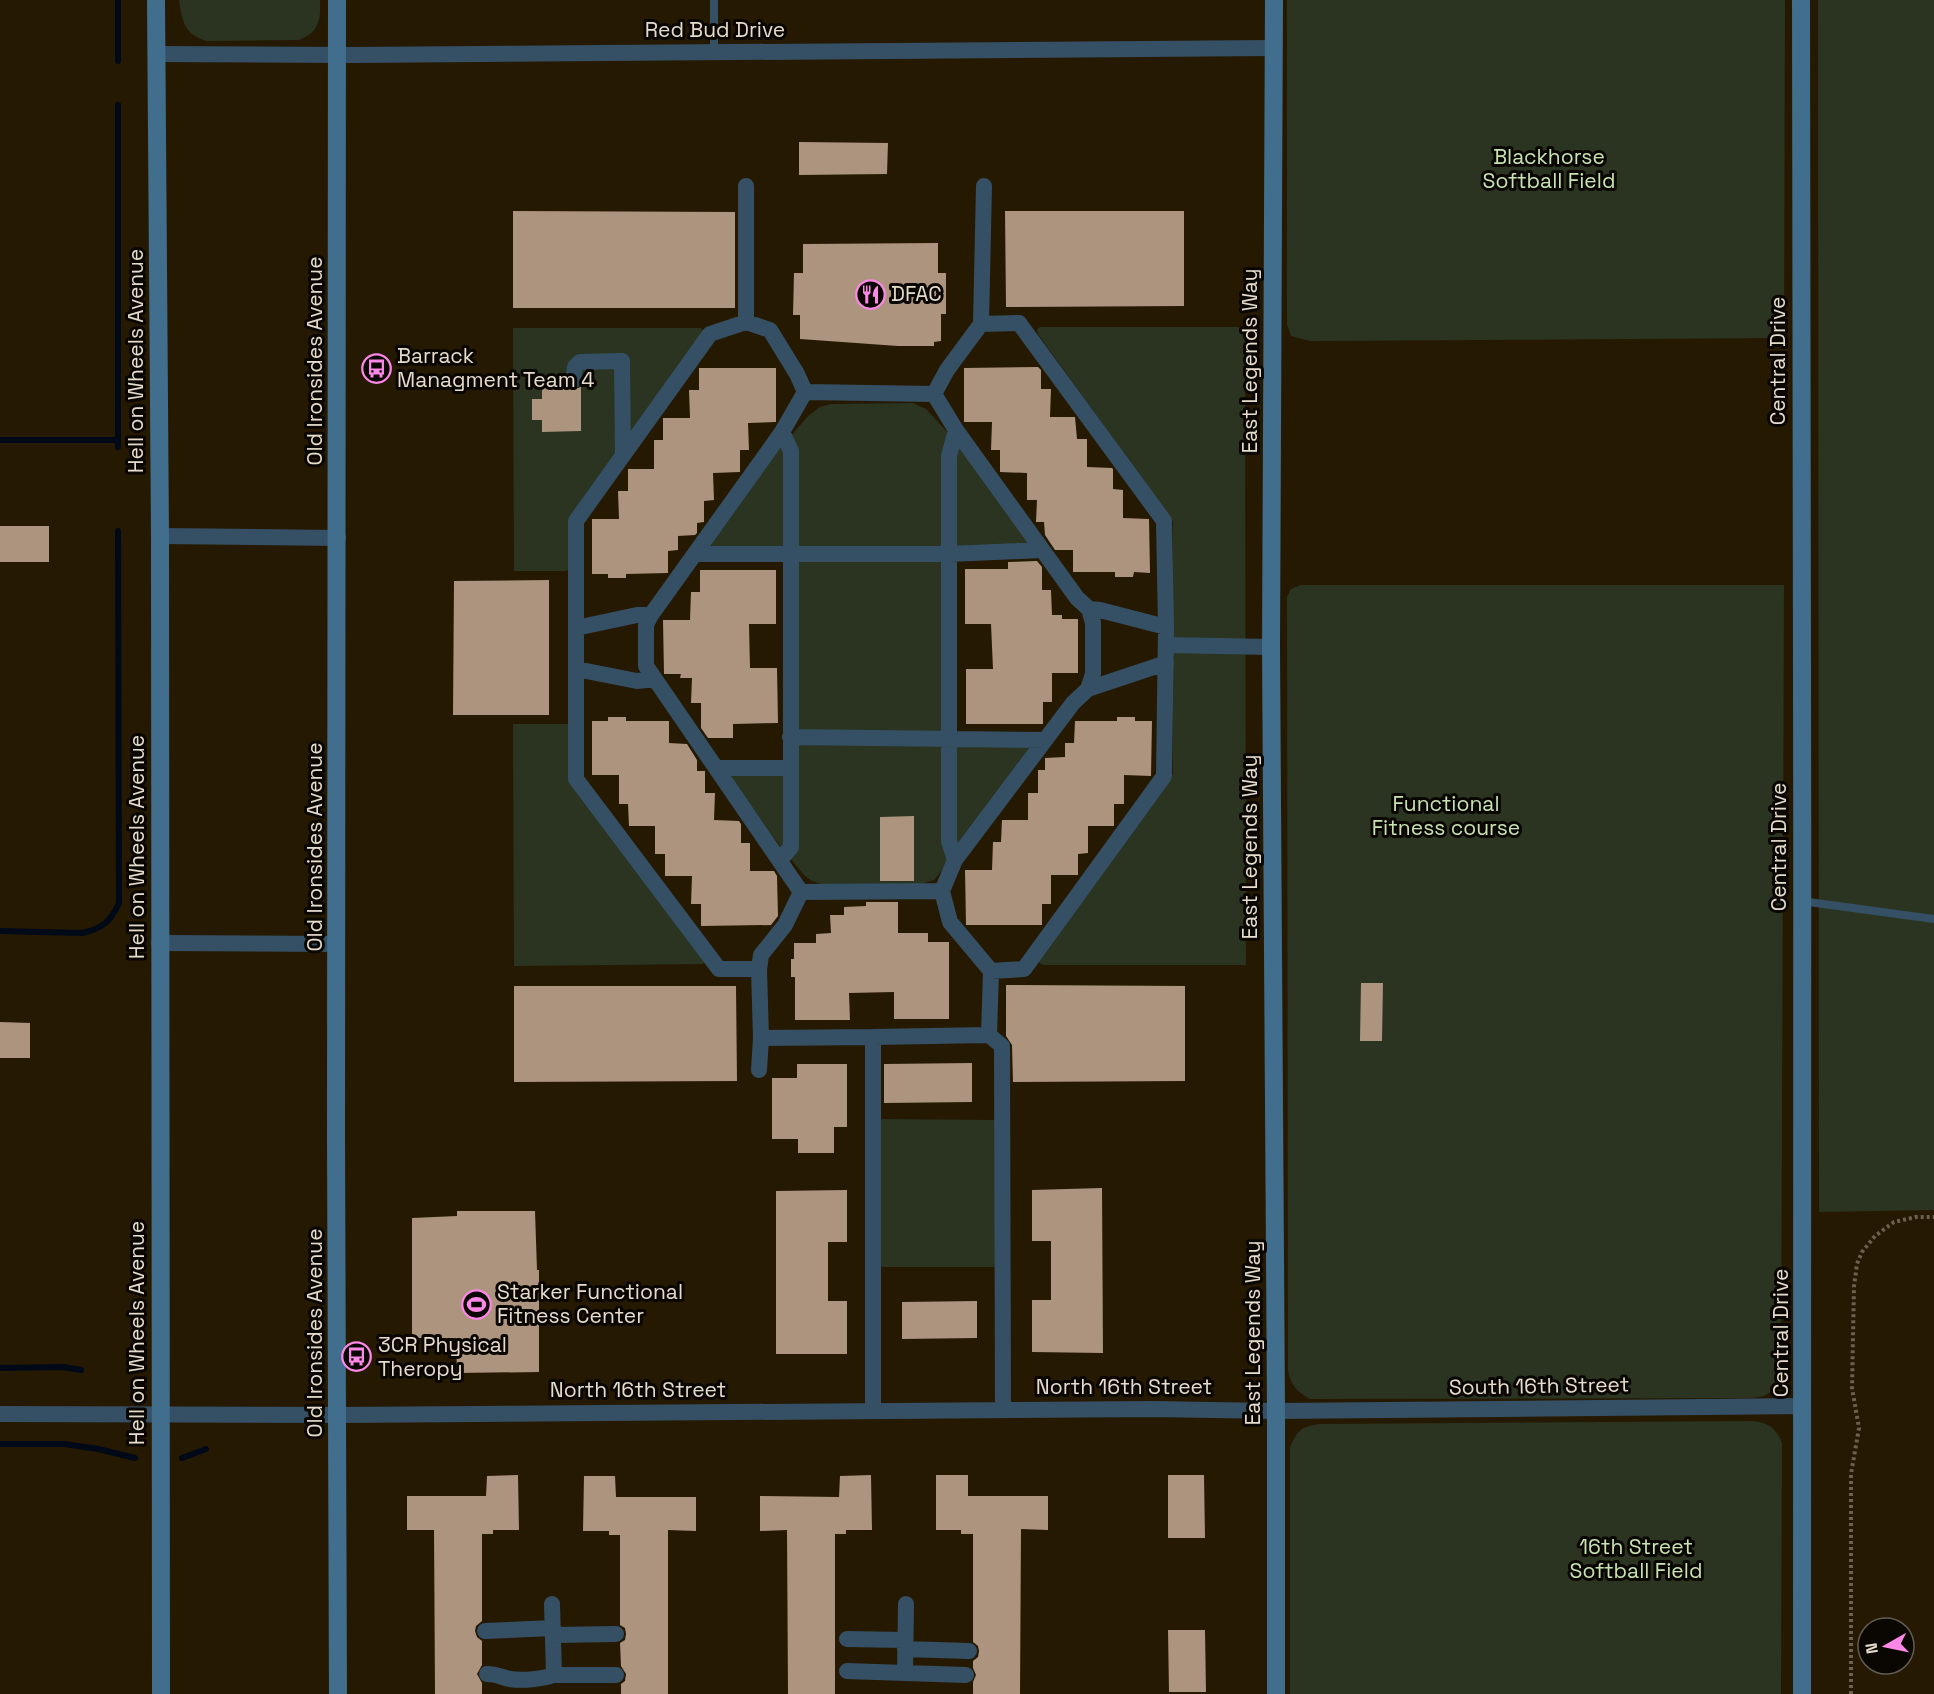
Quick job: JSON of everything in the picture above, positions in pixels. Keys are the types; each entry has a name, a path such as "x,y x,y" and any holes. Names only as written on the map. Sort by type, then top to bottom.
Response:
{"street":[{"name":"Hell on Wheels Avenue","path":"156,0 160,536 161,1694"},
{"name":"Old Ironsides Avenue","path":"337,0 338,1694"},
{"name":"East Legends Way","path":"1274,0 1271,646 1276,1694"},
{"name":"Central Drive","path":"1800,0 1802,1694"},
{"name":"Red Bud Drive","path":"156,54 337,55 1274,48"},
{"path":"746,186 746,322"},
{"path":"934,394 947,370 981,324 984,186"},
{"path":"759,969 719,969 576,779 576,520 710,334 746,322 770,330 797,374 805,392"},
{"path":"981,324 1019,323 1164,521 1166,627 1164,776 1024,969 991,971"},
{"path":"573,380 575,367 580,362 622,361 623,455"},
{"path":"805,392 934,394"},
{"path":"801,892 646,666 646,625 782,432 805,392"},
{"path":"934,394 956,430 1042,550 1077,598 1089,609 1093,623 1093,674 1088,689"},
{"path":"955,860 949,841 949,456 956,430"},
{"path":"780,860 791,847 790,451 782,432"},
{"path":"160,536 338,538"},
{"path":"695,554 949,554 1042,550"},
{"path":"1089,609 1166,627"},
{"path":"576,628 637,615 651,615"},
{"path":"1166,645 1271,646"},
{"path":"990,1035 991,971 950,922 942,891 955,860 1073,703 1088,689 1166,663"},
{"path":"576,669 637,681 654,679"},
{"path":"790,737 1045,740"},
{"path":"717,768 790,768"},
{"path":"801,892 942,891"},
{"path":"759,1070 761,955 785,925 801,892"},
{"path":"159,944 337,944"},
{"path":"760,1038 990,1035 1002,1046 1005,1115 1003,1410"},
{"path":"873,1037 873,1411"},
{"name":"South 16th Street","path":"1276,1411 1803,1406"},
{"name":"North 16th Street","path":"0,1414 338,1415 1153,1409 1276,1411"},
{"path":"552,1604 554,1675"},
{"path":"906,1604 906,1673"},
{"path":"485,1631 615,1634"},
{"path":"847,1640 969,1651"},
{"path":"847,1671 966,1675"},
{"path":"487,1674 498,1674 510,1679 544,1678 554,1675 616,1675"}],"lane":[{"path":"714,0 714,52"},
{"path":"1801,901 1934,919"}],"path":[{"path":"1851,1694 1851,1474 1859,1428 1852,1388 1854,1286 1857,1264 1862,1252 1875,1236 1894,1222 1934,1216"}],"green space":[{"path":"179,0 320,0 320,14 315,29 299,40 206,41 193,34 185,25"},
{"name":"Blackhorse Softball Field","path":"1287,0 1785,0 1784,338 1310,341 1291,336 1287,325"},
{"path":"1818,0 1934,0 1934,1210 1819,1212"},
{"path":"1041,327 1245,327 1246,965 1043,965 1038,962 1173,774 1173,522 1038,334 1037,329"},
{"path":"513,328 701,328 703,332 569,521 568,570 566,571 514,571"},
{"path":"913,403 926,409 963,449 1029,542 1028,545 944,547 944,745 1032,746 964,843 934,880 921,884 821,884 804,875 732,779 732,776 798,774 799,549 711,547 712,542 778,451 808,416 820,407 831,404"},
{"name":"Functional Fitness course","path":"1301,585 1784,585 1781,1381 1768,1394 1749,1398 1310,1399 1292,1383 1288,1370 1287,597 1291,589"},
{"path":"513,724 568,724 570,778 704,962 703,964 514,966"},
{"path":"882,1119 995,1120 997,1265 994,1267 882,1267 879,1264 879,1122"},
{"name":"16th Street Softball Field","path":"1753,1421 1771,1427 1782,1443 1781,1694 1290,1694 1290,1447 1298,1433 1304,1428 1319,1424"}],"building":[{"path":"799,142 888,143 887,174 799,175"},
{"path":"513,211 735,212 735,308 513,308"},
{"path":"1005,211 1184,211 1184,306 1006,307"},
{"name":"DFAC","path":"938,243 938,273 946,273 946,314 941,314 941,341 934,342 934,346 898,346 800,339 800,315 793,315 794,273 803,273 803,244"},
{"path":"1038,367 1041,370 1041,389 1051,389 1050,417 1075,417 1077,439 1087,439 1087,467 1113,469 1113,489 1123,490 1123,518 1149,519 1150,573 1134,572 1133,577 1115,577 1115,572 1073,572 1073,550 1055,550 1045,535 1044,522 1036,522 1037,500 1027,500 1027,473 1000,472 1000,450 991,450 992,422 964,422 964,368"},
{"path":"699,368 776,368 776,422 748,423 749,450 740,450 740,472 713,473 714,500 704,501 704,522 697,523 697,533 678,536 678,550 668,551 668,573 626,574 626,578 608,578 608,574 592,574 592,519 619,519 618,491 628,491 628,469 654,469 654,440 663,440 663,418 690,418 689,390 699,390"},
{"path":"542,383 563,383 566,388 572,390 581,387 581,431 542,432 542,420 532,420 532,399 542,399"},
{"path":"0,526 49,526 49,562 0,562"},
{"path":"1037,561 1042,567 1042,590 1051,590 1052,615 1062,615 1062,619 1078,619 1078,673 1052,673 1052,702 1043,702 1043,724 966,724 966,669 993,669 991,624 965,624 965,569 1008,569 1008,562"},
{"path":"700,570 776,570 776,624 749,624 750,668 777,668 778,723 733,724 733,738 708,738 701,728 701,703 691,703 692,678 680,678 681,674 664,674 663,620 690,620 691,592 700,592"},
{"path":"549,580 549,715 453,715 454,581"},
{"path":"608,717 626,717 626,721 669,721 669,743 687,744 697,760 697,771 705,771 705,793 715,793 714,820 739,821 741,843 750,843 750,871 774,871 777,876 778,916 771,925 701,926 701,904 691,904 692,876 665,876 665,854 655,854 655,826 629,826 628,804 619,804 619,775 592,775 592,721 608,721"},
{"path":"1117,717 1135,717 1135,721 1152,721 1151,776 1124,775 1124,804 1114,804 1114,826 1088,826 1088,853 1078,854 1078,875 1051,875 1051,904 1042,904 1042,925 966,925 965,870 992,870 993,842 1001,842 1002,820 1028,820 1028,793 1038,793 1038,770 1045,770 1045,758 1065,757 1065,743 1074,743 1075,721 1117,721"},
{"path":"914,816 914,881 880,881 880,817"},
{"path":"866,902 898,902 898,933 928,933 928,942 949,942 949,1019 894,1019 894,992 849,993 850,1020 795,1020 795,977 791,977 794,943 816,943 816,934 831,933 830,915 844,915 844,907 866,906"},
{"path":"1361,983 1383,983 1382,1041 1360,1041"},
{"path":"1006,985 1185,986 1185,1081 1013,1082 1012,1045 1006,1036"},
{"path":"514,986 736,986 737,1081 514,1082"},
{"path":"0,1022 30,1023 30,1058 0,1058"},
{"path":"972,1063 972,1102 884,1103 884,1064"},
{"path":"797,1064 847,1064 847,1127 834,1127 834,1153 798,1153 798,1139 772,1139 772,1078 797,1078"},
{"path":"1102,1188 1103,1353 1032,1352 1032,1300 1051,1300 1051,1241 1032,1241 1032,1190"},
{"path":"847,1190 847,1242 828,1242 828,1301 847,1301 847,1354 776,1354 776,1191"},
{"name":"Starker Functional Fitness Center","path":"457,1211 535,1211 537,1270 539,1270 539,1372 457,1373 456,1338 412,1338 412,1218 457,1216"},
{"path":"977,1301 977,1338 902,1339 902,1302"},
{"path":"518,1475 519,1530 493,1530 493,1534 482,1534 482,1621 476,1626 475,1631 477,1637 482,1641 482,1665 477,1674 482,1683 482,1694 435,1694 434,1530 407,1530 407,1496 486,1496 487,1476"},
{"path":"871,1475 872,1530 846,1530 846,1534 835,1534 835,1694 788,1694 787,1530 760,1531 760,1496 839,1497 840,1476"},
{"path":"936,1475 968,1475 968,1496 1048,1496 1048,1530 1021,1529 1020,1694 973,1694 973,1682 976,1675 973,1661 978,1657 979,1651 978,1646 973,1642 973,1534 961,1534 961,1530 936,1530"},
{"path":"1168,1475 1204,1475 1205,1538 1168,1538"},
{"path":"584,1476 615,1476 616,1497 696,1497 696,1531 668,1530 668,1694 621,1694 621,1684 625,1681 626,1674 621,1666 620,1643 625,1640 626,1634 625,1628 620,1625 620,1535 609,1535 609,1531 583,1531"},
{"path":"1168,1630 1205,1630 1206,1692 1169,1692"}],"waterway":[{"path":"118,0 118,61"},
{"path":"118,105 118,447"},
{"path":"0,440 118,440"},
{"path":"0,931 82,933 105,923 113,915 119,903 118,531"},
{"path":"0,1368 63,1367 81,1370"},
{"path":"0,1444 64,1444 135,1458"},
{"path":"182,1458 206,1449"}],"place":[{"name":"DFAC","path":"870,294"},
{"name":"Barrack Managment Team 4","path":"376,368"},
{"name":"Starker Functional Fitness Center","path":"476,1304"},
{"name":"3CR Physical Theropy","path":"357,1357"}]}
